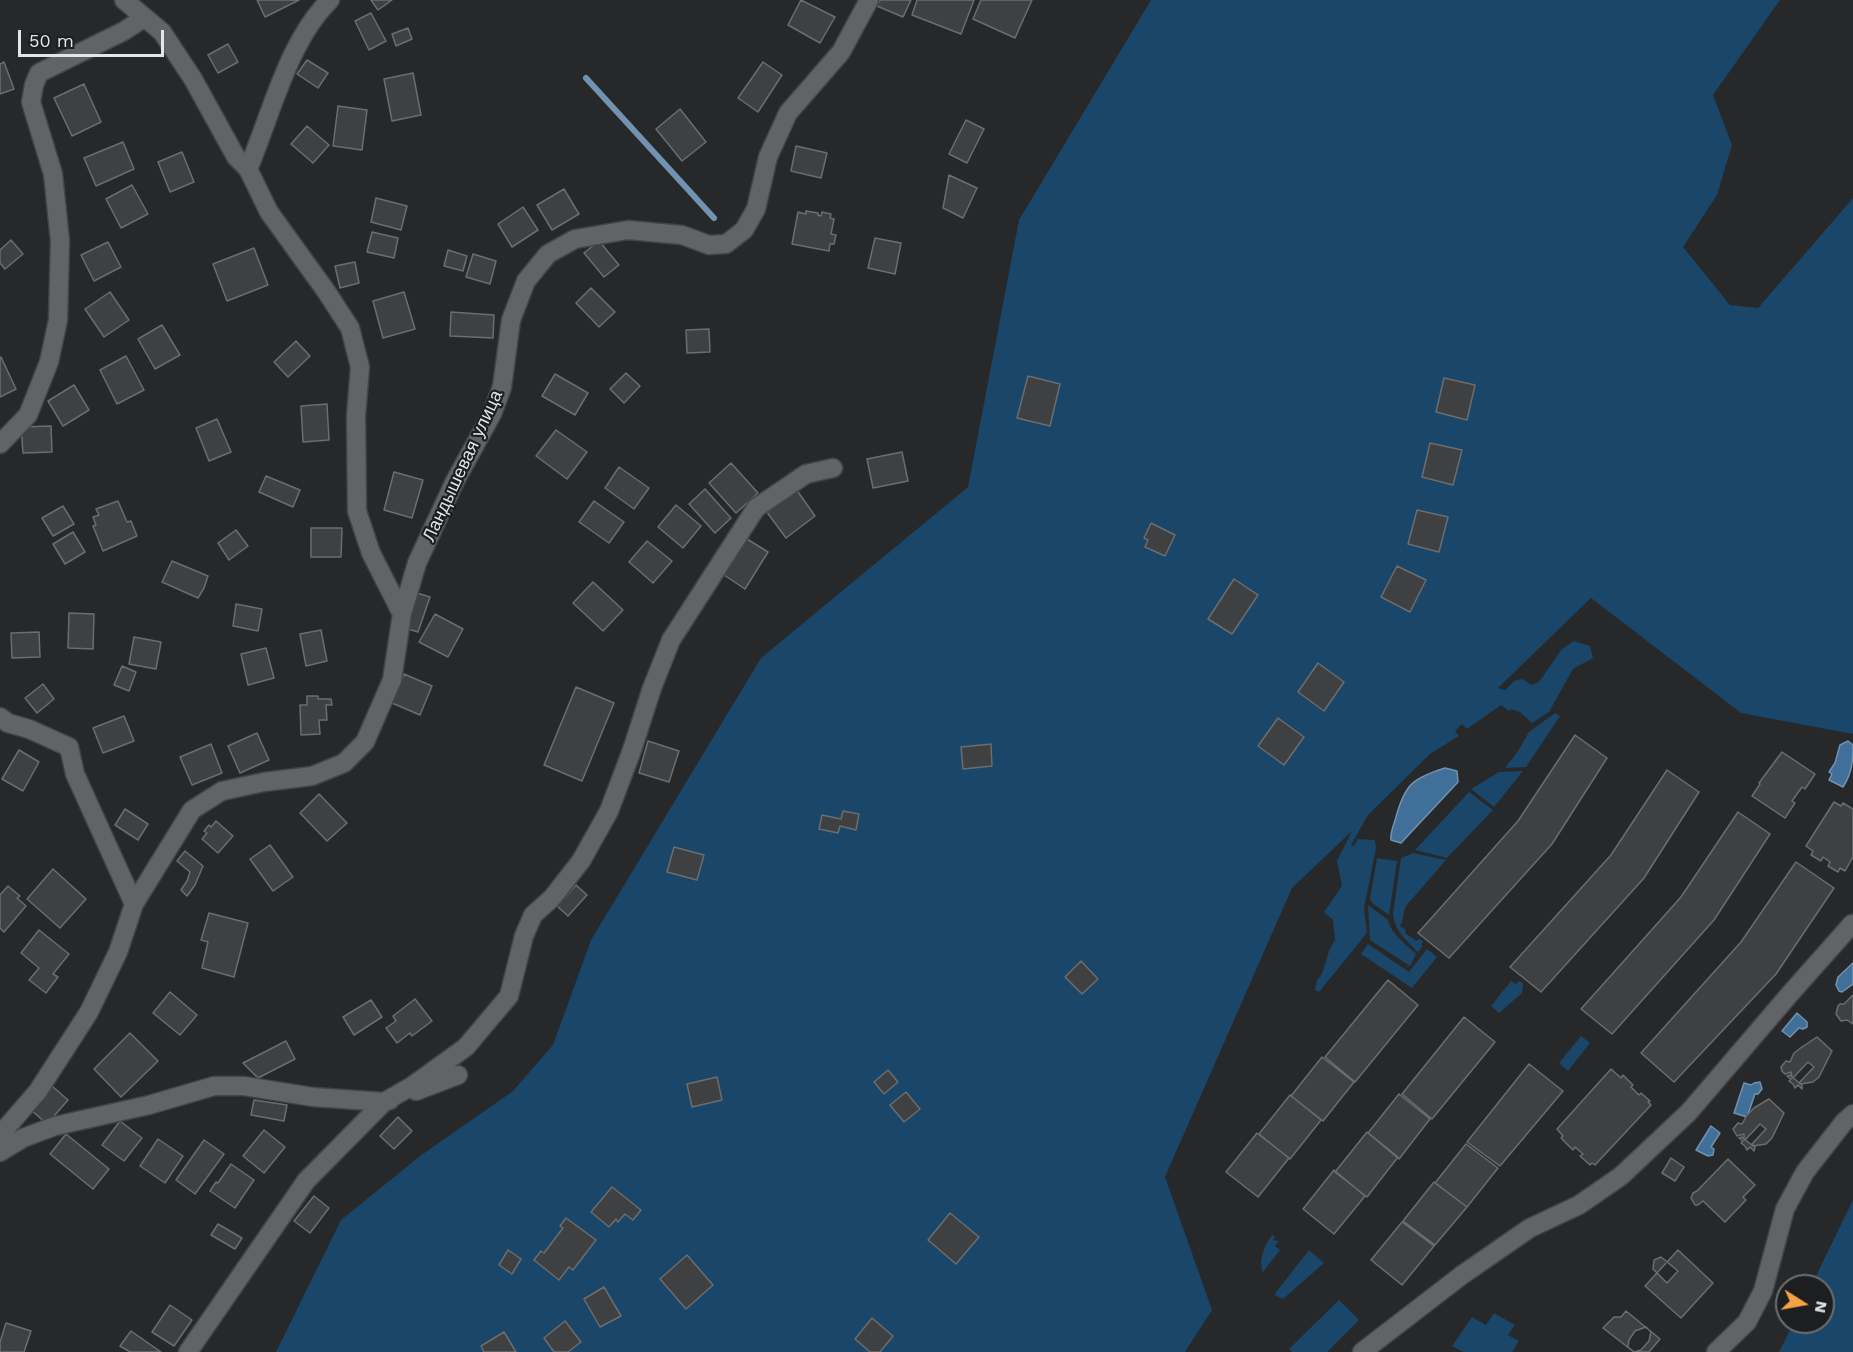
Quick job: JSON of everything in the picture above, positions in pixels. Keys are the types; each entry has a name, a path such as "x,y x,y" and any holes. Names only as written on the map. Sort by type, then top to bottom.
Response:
{"street":[{"path":"124,0 162,32 194,79 236,157 248,169 269,212 350,328 360,367 356,416 357,511 371,554 402,614"},
{"path":"248,169 265,129 283,76 307,28 330,0"},
{"name":"Ландышевая улица","path":"0,1135 38,1091 89,1011 118,952 134,904 192,810 222,791 264,782 312,776 344,763 365,742 392,680 402,614 417,563 455,482 492,414 502,387 511,320 526,281 548,254 575,238 628,230 681,235 709,245 726,244 744,230 756,209 768,157 788,113 841,52 869,0"},
{"path":"0,444 28,415 49,362 58,320 60,241 54,174 31,102 34,85 39,73 124,31 144,18"},
{"path":"188,1352 306,1181 384,1102 412,1086 466,1047 508,996 524,936 533,915 552,898 581,861 609,812 671,640 756,508 806,474 833,468"},
{"path":"0,717 8,723 29,729 69,747 75,774 134,904"},
{"path":"1362,1352 1462,1275 1530,1228 1579,1205 1621,1176 1689,1112 1788,995 1853,924"},
{"path":"0,1152 23,1138 55,1126 149,1105 214,1086 244,1086 313,1097 384,1102 458,1075"},
{"path":"1716,1352 1747,1322 1763,1291 1785,1209 1805,1172 1853,1114"}],"shaded area":[{"path":"1151,0 1780,0 1713,95 1732,145 1717,195 1683,247 1730,305 1758,308 1853,198 1853,734 1741,713 1591,598 1498,688 1505,690 1514,681 1523,679 1531,685 1539,682 1562,649 1574,641 1590,646 1593,658 1573,669 1549,712 1532,723 1520,712 1511,709 1509,711 1501,705 1467,729 1462,724 1455,731 1459,736 1430,754 1368,815 1351,845 1354,846 1358,839 1375,840 1376,848 1364,908 1367,933 1319,992 1315,990 1317,980 1322,974 1335,940 1333,920 1324,912 1342,886 1337,861 1352,831 1292,888 1165,1177 1212,1310 1185,1352 276,1352 341,1220 420,1156 513,1091 553,1045 591,940 761,658 968,487 1019,220"},
{"path":"1555,713 1560,716 1526,767 1505,768 1529,732"},
{"path":"1848,741 1853,745 1852,762 1843,787 1829,780 1832,774 1829,772 1835,763 1840,745"},
{"path":"1445,768 1457,771 1458,782 1401,843 1391,840 1399,806 1407,790 1418,779"},
{"path":"1523,771 1494,807 1471,789 1499,772"},
{"path":"1469,792 1493,810 1447,858 1415,850"},
{"path":"1413,853 1446,860 1405,909 1400,926 1416,941 1419,939 1423,941 1421,945 1423,946 1418,952 1398,930 1393,914 1401,858"},
{"path":"1377,858 1397,861 1389,915 1372,903 1370,898"},
{"path":"1368,905 1388,920 1396,934 1416,954 1410,966 1370,940"},
{"path":"1368,944 1409,972 1427,949 1437,957 1412,988 1361,954"},
{"path":"1853,963 1853,984 1842,992 1839,991 1836,985 1838,977"},
{"path":"1511,981 1516,984 1519,981 1523,983 1522,993 1499,1013 1491,1006"},
{"path":"1797,1013 1807,1022 1807,1027 1799,1028 1790,1037 1782,1031"},
{"path":"1581,1036 1590,1043 1568,1071 1559,1063"},
{"path":"1760,1082 1762,1089 1755,1094 1747,1117 1734,1113 1744,1083 1751,1085"},
{"path":"1711,1126 1720,1133 1711,1147 1714,1149 1713,1155 1708,1156 1696,1150"},
{"path":"1853,1200 1853,1352 1779,1352 1788,1334 1835,1334 1835,1274 1817,1274"},
{"path":"1272,1235 1275,1237 1273,1240 1279,1241 1275,1246 1280,1250 1263,1272 1261,1263 1263,1253"},
{"path":"1309,1250 1324,1263 1283,1299 1274,1295"},
{"path":"1339,1300 1359,1320 1327,1352 1292,1352 1289,1349"},
{"path":"1494,1313 1515,1325 1508,1335 1519,1341 1512,1352 1463,1352 1452,1346 1472,1317 1486,1325"}],"building":[{"path":"257,0 299,0 265,17"},
{"path":"371,0 392,0 378,10"},
{"path":"801,0 835,17 820,43 788,25"},
{"path":"880,0 911,0 903,17 877,6"},
{"path":"917,0 974,0 961,34 912,15"},
{"path":"981,0 1032,0 1015,38 973,19"},
{"path":"371,13 386,41 369,50 355,21"},
{"path":"408,28 412,39 396,46 392,34"},
{"path":"228,44 238,62 218,73 208,55"},
{"path":"307,60 328,73 318,88 297,74"},
{"path":"4,62 14,89 0,94 0,64"},
{"path":"763,62 782,75 758,112 738,98"},
{"path":"413,73 421,115 392,121 384,79"},
{"path":"84,84 101,122 72,136 54,98"},
{"path":"338,106 367,110 362,150 333,146"},
{"path":"680,109 706,142 682,161 656,129"},
{"path":"966,120 984,129 967,163 949,154"},
{"path":"307,126 329,145 313,163 291,144"},
{"path":"123,142 134,169 96,186 84,158"},
{"path":"796,146 827,153 821,178 791,171"},
{"path":"182,152 194,182 170,192 158,162"},
{"path":"949,175 977,188 963,218 943,208"},
{"path":"132,185 148,214 121,228 106,199"},
{"path":"564,189 579,214 552,230 537,205"},
{"path":"376,198 407,206 401,230 371,222"},
{"path":"523,207 538,230 512,247 498,224"},
{"path":"806,211 818,213 821,216 822,212 831,214 830,218 834,219 831,234 836,235 834,244 830,244 829,251 792,244 798,212 806,214"},
{"path":"372,232 398,238 394,258 367,252"},
{"path":"875,238 901,243 895,274 868,268"},
{"path":"11,240 23,254 5,269 0,263 0,250"},
{"path":"599,241 619,265 604,277 584,253"},
{"path":"108,242 121,267 94,281 81,255"},
{"path":"254,248 268,285 227,301 213,264"},
{"path":"448,250 467,256 463,271 444,266"},
{"path":"473,254 496,261 490,284 466,277"},
{"path":"355,262 359,283 340,288 335,266"},
{"path":"591,288 615,312 599,327 576,303"},
{"path":"110,292 129,320 104,337 85,309"},
{"path":"404,292 415,329 383,338 373,301"},
{"path":"451,312 494,315 493,338 450,336"},
{"path":"162,325 180,355 155,369 138,339"},
{"path":"709,329 710,352 687,353 686,330"},
{"path":"296,341 310,356 288,377 274,362"},
{"path":"126,356 144,390 117,404 100,370"},
{"path":"0,358 16,389 0,397"},
{"path":"626,373 640,386 624,403 610,389"},
{"path":"555,374 588,393 575,415 542,396"},
{"path":"1028,376 1060,384 1050,426 1017,418"},
{"path":"1444,378 1475,385 1467,420 1436,412"},
{"path":"74,385 89,410 63,426 48,401"},
{"path":"327,404 329,440 303,442 301,406"},
{"path":"217,419 231,452 209,461 196,428"},
{"path":"51,426 52,452 23,453 21,427"},
{"path":"556,430 587,452 567,479 536,456"},
{"path":"1430,443 1462,450 1453,485 1422,477"},
{"path":"902,452 908,481 873,488 867,459"},
{"path":"731,463 758,493 736,513 709,483"},
{"path":"619,467 649,488 634,509 605,488"},
{"path":"394,472 423,480 412,518 384,510"},
{"path":"266,476 300,490 293,507 259,492"},
{"path":"705,489 731,518 715,533 689,504"},
{"path":"796,489 815,516 786,538 766,511"},
{"path":"118,501 127,522 131,521 137,536 103,551 93,526 96,525 93,517 99,515 96,509"},
{"path":"594,501 624,522 609,543 579,522"},
{"path":"676,505 701,526 683,548 658,527"},
{"path":"63,506 74,524 53,536 42,518"},
{"path":"1417,510 1448,517 1439,552 1408,544"},
{"path":"1151,523 1175,535 1165,556 1145,547 1148,540 1144,538"},
{"path":"311,528 342,528 341,557 311,557"},
{"path":"236,530 248,546 229,560 218,543"},
{"path":"73,532 85,552 65,564 53,544"},
{"path":"747,539 768,552 745,589 724,575"},
{"path":"647,541 672,561 653,583 629,562"},
{"path":"172,561 208,576 198,598 162,582"},
{"path":"1397,566 1426,580 1410,612 1381,597"},
{"path":"1234,579 1258,595 1232,634 1208,619"},
{"path":"593,582 623,610 603,631 573,603"},
{"path":"417,593 430,597 418,632 405,628"},
{"path":"236,604 262,609 258,631 233,626"},
{"path":"69,613 94,614 93,649 68,648"},
{"path":"435,614 463,629 448,657 419,642"},
{"path":"321,630 327,661 306,666 300,634"},
{"path":"39,632 40,657 12,658 11,633"},
{"path":"134,637 161,642 156,669 129,664"},
{"path":"266,648 274,678 248,685 241,654"},
{"path":"1318,663 1344,682 1324,711 1298,692"},
{"path":"122,666 136,672 129,691 114,685"},
{"path":"404,674 432,686 420,715 392,703"},
{"path":"43,684 54,699 37,713 25,698"},
{"path":"576,687 614,703 582,781 544,765"},
{"path":"307,696 331,699 332,705 326,705 327,720 319,720 320,734 301,735 300,705 307,705"},
{"path":"124,716 134,741 103,753 93,728"},
{"path":"1278,718 1304,737 1284,765 1258,746"},
{"path":"257,733 269,760 240,773 228,746"},
{"path":"1575,735 1607,758 1552,844 1449,958 1418,933 1518,821"},
{"path":"648,741 679,751 669,782 639,773"},
{"path":"211,744 222,773 192,785 180,757"},
{"path":"991,744 992,766 963,769 961,747"},
{"path":"19,750 39,762 23,791 2,779"},
{"path":"1782,752 1815,774 1805,789 1802,787 1792,801 1795,803 1785,818 1752,796"},
{"path":"1667,770 1699,792 1644,878 1541,992 1510,967 1611,855"},
{"path":"319,794 347,823 327,841 300,813"},
{"path":"1834,802 1841,806 1843,803 1853,809 1853,857 1845,871 1840,868 1838,872 1828,866 1830,862 1823,857 1821,861 1811,855 1813,851 1806,846"},
{"path":"125,809 148,824 138,840 115,825"},
{"path":"843,811 859,814 856,830 840,826 838,833 819,829 822,815 841,819"},
{"path":"1738,812 1770,834 1714,920 1612,1034 1581,1009 1681,897"},
{"path":"216,821 233,836 218,853 202,839 207,833 204,831"},
{"path":"270,845 293,877 273,891 250,859"},
{"path":"674,847 704,855 697,880 667,872"},
{"path":"185,851 203,866 195,885 187,896 181,890 190,872 177,861"},
{"path":"1796,862 1834,888 1776,974 1674,1082 1641,1053 1741,942"},
{"path":"53,869 86,899 60,928 27,899"},
{"path":"576,885 587,895 568,916 557,906"},
{"path":"8,886 20,896 17,898 26,906 4,932 0,928 0,895"},
{"path":"209,913 248,923 234,977 202,968 208,942 201,940"},
{"path":"39,930 69,954 53,974 58,977 46,993 29,980 39,968 21,953"},
{"path":"1081,961 1098,979 1082,994 1065,977"},
{"path":"1388,980 1418,1005 1355,1082 1325,1057"},
{"path":"170,992 197,1015 180,1035 153,1013"},
{"path":"1853,995 1853,1024 1847,1020 1841,1021 1836,1014 1838,1006 1844,1004"},
{"path":"415,999 432,1021 412,1036 410,1033 397,1043 386,1028 396,1021 393,1016"},
{"path":"371,1000 382,1017 354,1035 343,1017"},
{"path":"1464,1017 1495,1042 1432,1119 1402,1094"},
{"path":"130,1033 158,1061 121,1097 94,1069"},
{"path":"1817,1037 1832,1051 1819,1077 1813,1082 1801,1084 1792,1077 1791,1072 1785,1074 1781,1067 1786,1061 1790,1062 1794,1053"},
{"path":"286,1041 295,1059 258,1078 243,1063"},
{"path":"1322,1057 1354,1082 1323,1121 1291,1096"},
{"path":"1808,1062 1814,1067 1799,1083 1802,1089 1798,1085 1795,1088 1787,1076 1790,1075 1793,1078"},
{"path":"1529,1064 1563,1091 1500,1166 1467,1142"},
{"path":"1611,1069 1621,1078 1623,1075 1633,1085 1631,1087 1650,1101 1648,1102 1651,1105 1595,1165 1592,1163 1590,1165 1580,1156 1583,1154 1575,1147 1573,1150 1561,1138 1563,1136 1557,1129"},
{"path":"888,1070 898,1082 884,1094 874,1082"},
{"path":"717,1077 722,1100 692,1107 687,1084"},
{"path":"52,1086 68,1100 47,1124 31,1110"},
{"path":"906,1092 920,1109 904,1122 890,1105"},
{"path":"1399,1094 1430,1119 1399,1159 1368,1133"},
{"path":"1290,1095 1321,1120 1290,1159 1259,1134"},
{"path":"1769,1099 1784,1113 1772,1138 1766,1144 1753,1146 1744,1139 1744,1134 1737,1136 1733,1129 1738,1123 1742,1124 1754,1108"},
{"path":"254,1100 287,1105 284,1121 251,1115"},
{"path":"398,1117 412,1131 394,1149 380,1136"},
{"path":"120,1121 142,1138 124,1161 102,1145"},
{"path":"1760,1124 1766,1129 1752,1144 1755,1147 1754,1151 1750,1147 1747,1150 1739,1138 1742,1137 1745,1140"},
{"path":"264,1130 285,1147 264,1173 243,1156"},
{"path":"1367,1132 1398,1157 1367,1197 1335,1172"},
{"path":"1257,1133 1289,1158 1258,1197 1226,1172"},
{"path":"66,1134 109,1169 93,1189 50,1154"},
{"path":"158,1139 183,1156 165,1183 140,1166"},
{"path":"204,1140 224,1154 195,1194 176,1180"},
{"path":"1466,1144 1498,1168 1467,1207 1435,1183"},
{"path":"1671,1158 1684,1167 1675,1181 1662,1173"},
{"path":"1728,1159 1755,1185 1743,1197 1746,1200 1725,1222 1703,1201 1695,1205 1691,1198 1693,1193"},
{"path":"231,1164 254,1180 235,1208 210,1191"},
{"path":"1334,1170 1365,1196 1334,1234 1303,1209"},
{"path":"1434,1182 1467,1207 1435,1245 1403,1221"},
{"path":"612,1187 641,1210 633,1220 625,1214 609,1227 591,1212"},
{"path":"314,1196 329,1208 310,1233 294,1221"},
{"path":"950,1213 979,1237 956,1264 928,1240"},
{"path":"566,1218 596,1240 573,1270 569,1267 559,1280 534,1260 541,1251 544,1253 563,1228 560,1226"},
{"path":"1402,1222 1434,1246 1402,1285 1371,1260"},
{"path":"218,1224 242,1238 235,1249 211,1235"},
{"path":"508,1250 521,1259 512,1274 499,1265"},
{"path":"1678,1250 1713,1283 1681,1318 1645,1286"},
{"path":"687,1255 713,1285 686,1309 660,1279"},
{"path":"1661,1257 1678,1271 1667,1283 1653,1269 1654,1260"},
{"path":"604,1287 621,1316 600,1327 584,1299"},
{"path":"170,1305 192,1320 174,1346 152,1332"},
{"path":"1626,1311 1660,1339 1649,1352 1634,1352 1603,1328 1614,1317 1621,1317"},
{"path":"872,1318 893,1336 880,1352 870,1352 855,1339"},
{"path":"565,1321 581,1342 568,1352 554,1352 544,1338"},
{"path":"6,1323 31,1331 24,1352 0,1352 0,1342"},
{"path":"1646,1327 1651,1332 1649,1341 1641,1350 1634,1352 1628,1347 1629,1340 1635,1331"},
{"path":"131,1331 161,1352 130,1352 120,1346"},
{"path":"504,1332 516,1352 484,1352 481,1346"}],"waterway":[{"path":"586,78 714,218"}]}
